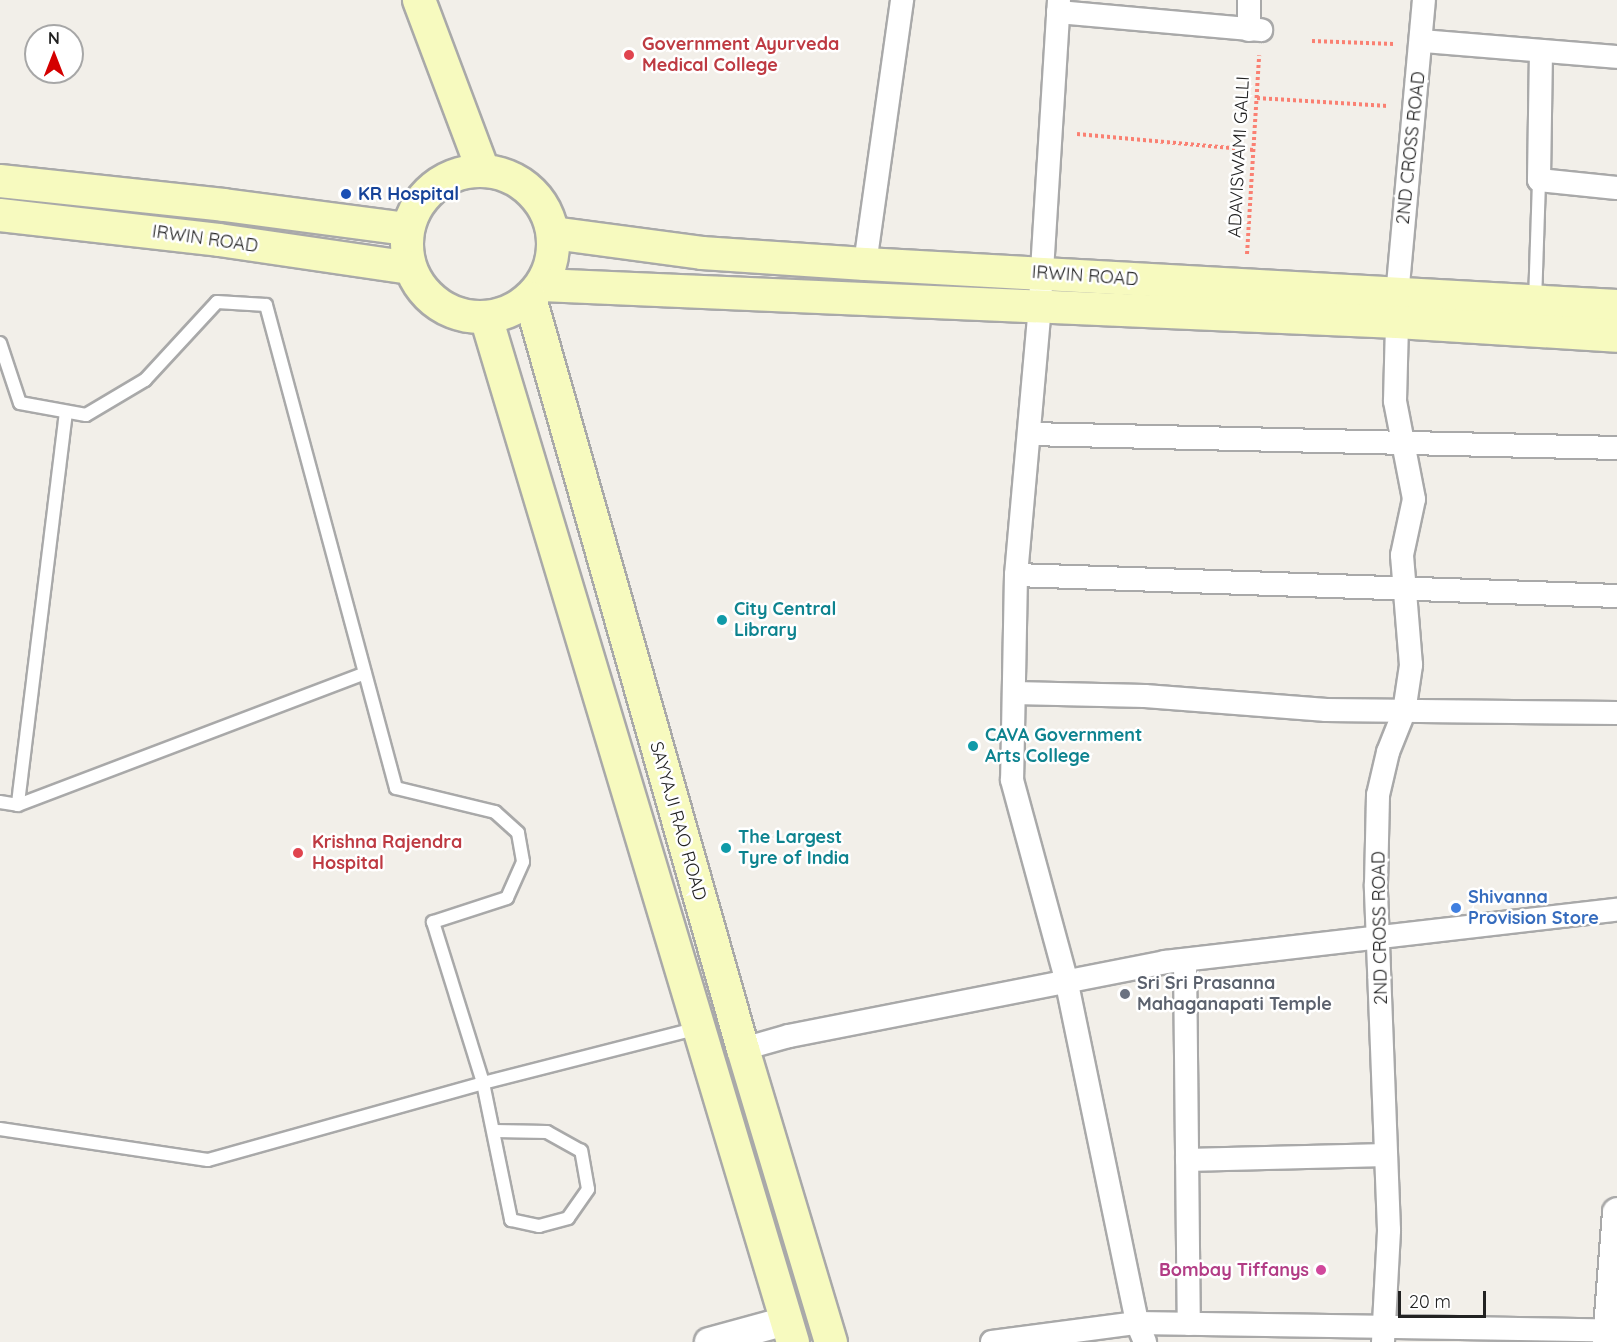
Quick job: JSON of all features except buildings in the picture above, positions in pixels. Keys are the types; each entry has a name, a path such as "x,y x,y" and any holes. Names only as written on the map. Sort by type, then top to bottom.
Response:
{"main road":[{"path":"419,0 483,170"},
{"path":"483,170 503,174 529,190 548,213 554,233 550,270 536,292 510,311 486,317 462,315 439,305 422,289 410,268 407,229 426,193 462,172 483,170"},
{"name":"IRWIN ROAD","path":"0,181 224,204 407,229"},
{"path":"219,240 224,204"},
{"name":"IRWIN ROAD","path":"0,215 219,240 410,268"},
{"name":"IRWIN ROAD","path":"554,233 702,253 1245,286 1397,309 1535,302 1617,306"},
{"path":"536,292 1040,306 1397,309 1617,336"},
{"name":"SAYYAJI RAO ROAD","path":"536,292 743,1049 831,1342"},
{"path":"486,317 790,1331"}],"street":[{"path":"865,264 902,0"},
{"path":"1141,1333 1066,979 1012,780 1016,576 1040,306 1040,273 1058,6 1255,30 1249,0"},
{"name":"2ND CROSS ROAD","path":"1383,1334 1389,1230 1380,936 1376,884 1378,795 1388,752 1404,711 1411,665 1407,589 1402,555 1414,499 1401,442 1395,401 1397,309 1424,0"},
{"path":"1422,43 1617,57"},
{"path":"1541,51 1539,180 1617,188"},
{"path":"1029,434 1617,448"},
{"path":"1016,576 1617,597"},
{"path":"1014,693 1146,696 1326,710 1617,713"},
{"path":"743,1049 789,1036 1066,979 1185,960 1617,910"},
{"path":"1185,960 1189,1324"},
{"path":"1187,1160 1386,1155"},
{"path":"998,1341 1141,1333 1189,1324 1383,1334 1607,1336 1615,1267 1617,1212"},
{"path":"709,1342 790,1331"}],"lane":[{"path":"1535,302 1539,180"},
{"path":"0,343 20,403 86,415 145,381 217,303 266,305 396,788 495,812 518,833 523,862 507,898 433,922 483,1083 495,1131 511,1220 539,1226 568,1218 588,1189 581,1151 547,1132 495,1131"},
{"path":"18,805 66,412"},
{"path":"0,802 18,805 365,673"},
{"path":"0,1129 208,1160 483,1083 699,1028"}],"path":[{"name":"ADAVISWAMI GALLI","path":"1245,286 1257,98 1255,30"},
{"path":"1312,41 1422,43"},
{"path":"1257,98 1415,108"},
{"path":"1050,131 1253,150"}],"place":[{"name":"Government Ayurveda Medical College","path":"629,55"},
{"name":"KR Hospital","path":"346,194"},
{"name":"City Central Library","path":"722,620"},
{"name":"CAVA Government Arts College","path":"973,746"},
{"name":"The Largest Tyre of India","path":"726,848"},
{"name":"Krishna Rajendra Hospital","path":"298,853"},
{"name":"Shivanna Provision Store","path":"1456,908"},
{"name":"Sri Sri Prasanna Mahaganapati Temple","path":"1125,994"},
{"name":"Bombay Tiffanys","path":"1321,1270"}]}
